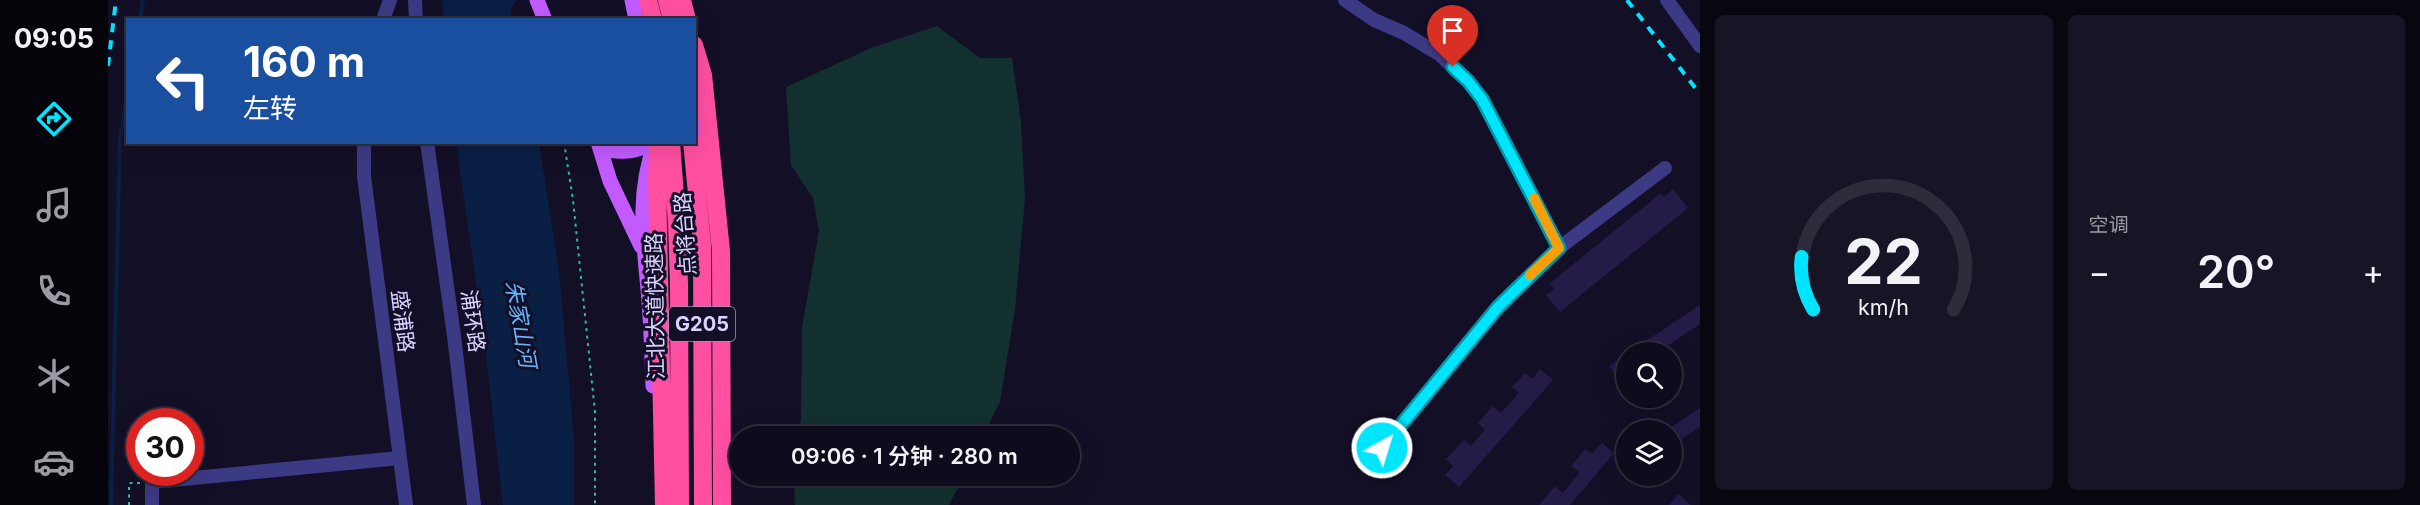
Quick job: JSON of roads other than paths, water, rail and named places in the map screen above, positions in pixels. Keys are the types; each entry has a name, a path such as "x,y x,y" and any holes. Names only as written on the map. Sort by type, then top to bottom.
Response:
{"highway":[{"path":"648,0 652,18"},
{"path":"667,0 672,18"},
{"path":"680,0 686,18"},
{"path":"696,52 703,75 721,251 722,505"},
{"path":"648,144 657,181 664,505"},
{"name":"江北大道快速路","path":"671,144 679,284 680,505"},
{"name":"G205","path":"692,144 702,245 703,505"}],"main road":[{"path":"632,0 636,18"},
{"path":"680,0 681,18"},
{"path":"538,1 543,18"},
{"name":"点将台路","path":"696,123 709,233 712,505"},
{"path":"599,146 621,152 648,144"},
{"name":"点将台路","path":"648,144 648,162 643,189 643,249 648,290 657,505"},
{"path":"599,146 614,192 643,249"}],"street":[{"path":"384,18 390,0"},
{"path":"415,0 416,18"},
{"path":"1345,0 1374,20 1404,33 1439,54 1468,81 1487,108 1559,248"},
{"path":"1667,0 1700,46"},
{"name":"盛浦路","path":"364,144 364,176 406,505"},
{"name":"浦环路","path":"427,144 454,336 474,505"},
{"path":"1382,448 1498,307 1559,248 1665,168"},
{"path":"152,505 152,482 400,458"}],"water":[{"path":"442,0 517,0 510,9 512,18 443,18"},
{"name":"朱家山河","path":"456,144 539,144 559,271 574,439 574,505 503,505 483,331"}],"waterway":[{"path":"140,18 143,0"},
{"path":"111,505 120,138 126,102"}],"railway":[{"path":"108,66 116,0"},
{"path":"1627,0 1700,94"}]}
